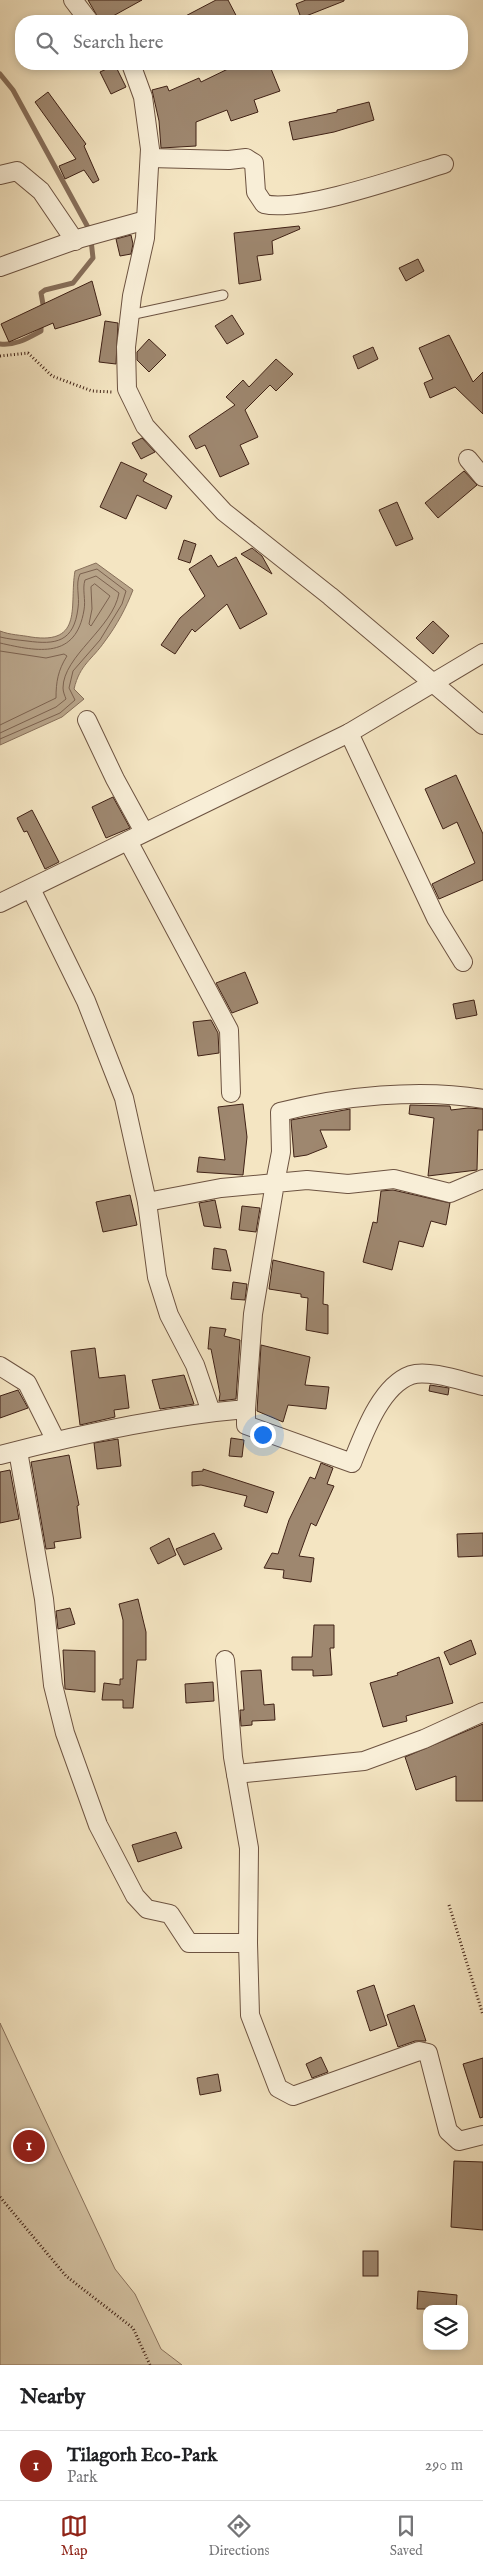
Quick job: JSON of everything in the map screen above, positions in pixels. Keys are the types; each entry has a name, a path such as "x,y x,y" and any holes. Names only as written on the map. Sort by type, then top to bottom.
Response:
{"street":[{"path":"73,0 84,15"},
{"path":"133,70 143,97 150,158 145,238 130,315 126,347 127,389 144,426 224,512 433,681 483,724"},
{"path":"150,158 229,160 246,158 254,163 256,192 264,204 277,207 349,192 444,164"},
{"path":"0,175 17,172 41,191 85,237"},
{"path":"0,266 85,237 146,220"},
{"path":"468,459 483,477"},
{"path":"0,903 349,733 433,681 483,653"},
{"path":"87,720 115,779 144,832"},
{"path":"349,733 436,918 463,962"},
{"path":"128,841 229,1030 231,1093"},
{"path":"32,889 86,1001 124,1098 147,1202 160,1287 169,1315 195,1365 211,1412"},
{"path":"483,1099 425,1092 318,1102 280,1112 281,1152 253,1314 246,1425 352,1463 369,1422 394,1385 412,1375 438,1376 483,1386"},
{"path":"147,1202 221,1188 307,1180 348,1184 394,1179 450,1193 483,1179"},
{"path":"0,1366 27,1383 56,1441"},
{"path":"0,1456 56,1441 193,1413 246,1408"},
{"path":"18,1451 44,1599 52,1685 65,1734 98,1825 135,1896 147,1909 170,1914 189,1943 248,1943"},
{"path":"225,1660 236,1774 249,1848 248,1943 250,2015 278,2088 294,2096 419,2051 428,2053 448,2131 459,2141 483,2136"},
{"path":"236,1774 364,1762 424,1739 483,1712"}],"lane":[{"path":"130,315 223,295"}],"path":[{"path":"0,356 28,353 52,376 92,391 104,393 127,389"},
{"path":"448,1905 483,2015"},
{"path":"0,2197 66,2276 133,2328 150,2365"}],"shaded area":[{"path":"0,2023 115,2269 135,2294 161,2349 182,2365 0,2365"}],"water":[{"path":"96,563 133,590 113,629 80,674 74,689 84,699 62,717 0,745 0,631 31,637 48,638 59,635 67,629 71,620 75,571"}],"building":[{"path":"88,0 142,0 115,15 97,15"},
{"path":"216,0 228,0 236,15 187,15"},
{"path":"306,0 344,0 309,15 300,15 296,4"},
{"path":"104,70 118,70 126,87 111,94 100,72"},
{"path":"226,70 271,70 280,91 254,100 258,112 231,121 227,110 196,122 196,146 161,148 159,121 152,90 167,86 169,91 199,78 201,82"},
{"path":"48,92 86,144 84,146 99,180 93,183 84,170 65,179 59,166 76,159 35,102"},
{"path":"369,102 374,120 334,132 293,140 289,122 337,112 337,110"},
{"path":"299,226 300,229 272,241 273,254 257,256 261,280 239,284 234,233"},
{"path":"131,235 133,244 131,254 120,256 116,239"},
{"path":"418,259 424,271 406,281 399,268"},
{"path":"92,281 101,315 55,329 53,323 9,342 1,324"},
{"path":"232,315 244,334 227,344 215,326"},
{"path":"105,321 118,323 116,364 99,362"},
{"path":"449,335 473,382 483,372 483,414 455,387 430,398 424,383 433,379 419,348"},
{"path":"149,339 166,355 149,372 137,360 137,352"},
{"path":"373,347 378,359 358,369 353,356"},
{"path":"276,359 293,374 276,391 270,385 245,410 258,437 240,445 249,464 220,477 205,445 196,449 189,436 235,405 226,397 243,380 249,387"},
{"path":"142,438 155,452 141,459 132,443"},
{"path":"121,462 147,474 143,481 172,496 166,509 137,495 126,519 100,507"},
{"path":"464,471 477,485 438,518 425,503"},
{"path":"397,502 413,539 396,546 379,510"},
{"path":"184,540 196,544 190,563 178,559"},
{"path":"252,548 262,556 272,574 241,554"},
{"path":"211,555 218,567 236,557 267,614 240,629 227,604 195,632 192,629 175,654 161,645 180,618 205,596 189,569"},
{"path":"433,621 449,636 433,654 416,638"},
{"path":"456,775 483,834 483,880 439,899 432,884 475,863 457,822 443,829 425,789"},
{"path":"113,797 130,828 106,838 92,807"},
{"path":"32,810 59,862 45,869 27,831 24,832 17,818"},
{"path":"245,972 258,1003 232,1013 216,983"},
{"path":"474,1000 477,1015 456,1019 453,1004"},
{"path":"211,1020 218,1033 219,1053 198,1056 193,1022"},
{"path":"243,1104 247,1137 243,1175 197,1172 199,1157 225,1160 218,1107"},
{"path":"410,1105 450,1106 451,1110 483,1109 483,1130 478,1130 477,1170 428,1176 434,1118 409,1114"},
{"path":"350,1109 350,1130 320,1130 327,1147 307,1155 294,1157 291,1120"},
{"path":"393,1190 450,1203 446,1225 431,1221 423,1247 399,1241 392,1270 363,1262 373,1222 377,1223 381,1191"},
{"path":"130,1195 137,1225 103,1232 96,1202"},
{"path":"215,1200 221,1228 204,1226 199,1203"},
{"path":"242,1206 260,1208 256,1232 239,1230"},
{"path":"214,1248 226,1250 231,1271 212,1269"},
{"path":"273,1260 324,1272 323,1304 328,1305 328,1334 306,1330 308,1298 301,1297 301,1294 269,1289"},
{"path":"233,1282 247,1284 245,1300 231,1299"},
{"path":"210,1327 226,1329 224,1336 240,1340 236,1399 219,1401 220,1394 211,1349 208,1349"},
{"path":"261,1345 310,1357 305,1385 329,1387 326,1409 288,1405 283,1422 257,1411"},
{"path":"95,1348 99,1378 125,1375 129,1408 114,1410 115,1417 80,1425 71,1351"},
{"path":"184,1375 194,1404 160,1409 152,1380"},
{"path":"430,1385 449,1388 448,1395 429,1391"},
{"path":"18,1390 28,1408 0,1418 0,1396"},
{"path":"231,1438 244,1440 242,1457 229,1456"},
{"path":"118,1439 121,1466 97,1469 94,1443"},
{"path":"69,1455 79,1505 77,1506 81,1538 54,1542 55,1548 46,1549 31,1462"},
{"path":"321,1463 333,1468 327,1484 334,1486 316,1526 311,1523 299,1556 314,1558 311,1582 283,1578 284,1570 264,1568 272,1553 278,1554 289,1520 310,1477 315,1479"},
{"path":"203,1469 274,1492 267,1513 244,1506 247,1496 201,1485 192,1486 192,1472 203,1471"},
{"path":"10,1470 19,1519 0,1523 0,1472"},
{"path":"214,1533 222,1549 184,1565 176,1549"},
{"path":"483,1533 483,1556 458,1557 457,1534"},
{"path":"169,1538 176,1555 158,1564 150,1548"},
{"path":"138,1599 146,1632 146,1660 137,1660 133,1708 123,1708 123,1700 102,1700 104,1683 120,1685 120,1679 123,1679 123,1620 119,1604"},
{"path":"70,1608 75,1624 58,1629 56,1611"},
{"path":"314,1625 334,1625 334,1648 330,1648 332,1675 313,1676 313,1670 292,1670 292,1657 312,1657"},
{"path":"471,1640 476,1654 450,1665 444,1652"},
{"path":"63,1650 95,1651 95,1692 65,1689"},
{"path":"439,1657 453,1703 406,1716 407,1721 383,1727 370,1683 398,1675 397,1673"},
{"path":"261,1670 264,1705 274,1704 275,1720 252,1721 252,1725 241,1726 240,1710 244,1710 241,1671"},
{"path":"213,1682 214,1701 186,1703 185,1684"},
{"path":"483,1724 483,1801 456,1801 456,1776 416,1790 405,1757"},
{"path":"176,1832 182,1848 138,1862 132,1845"},
{"path":"374,1985 387,2025 370,2031 357,1991"},
{"path":"414,2005 426,2041 415,2041 398,2047 387,2015"},
{"path":"321,2057 328,2072 312,2078 306,2064"},
{"path":"483,2058 483,2117 480,2118 463,2064"},
{"path":"218,2074 221,2091 200,2095 197,2078"},
{"path":"454,2161 483,2162 483,2230 451,2227"},
{"path":"363,2251 378,2251 378,2276 363,2276"},
{"path":"418,2291 457,2295 456,2305 423,2305 423,2309 417,2309"}],"waterway":[{"path":"0,74 13,90 90,231 93,258 73,283 45,290 41,293 44,310"},
{"path":"0,344 11,344 26,339 41,331 43,323"}],"place":[{"name":"Tilagorh Eco-Park","path":"29,2146"}]}
